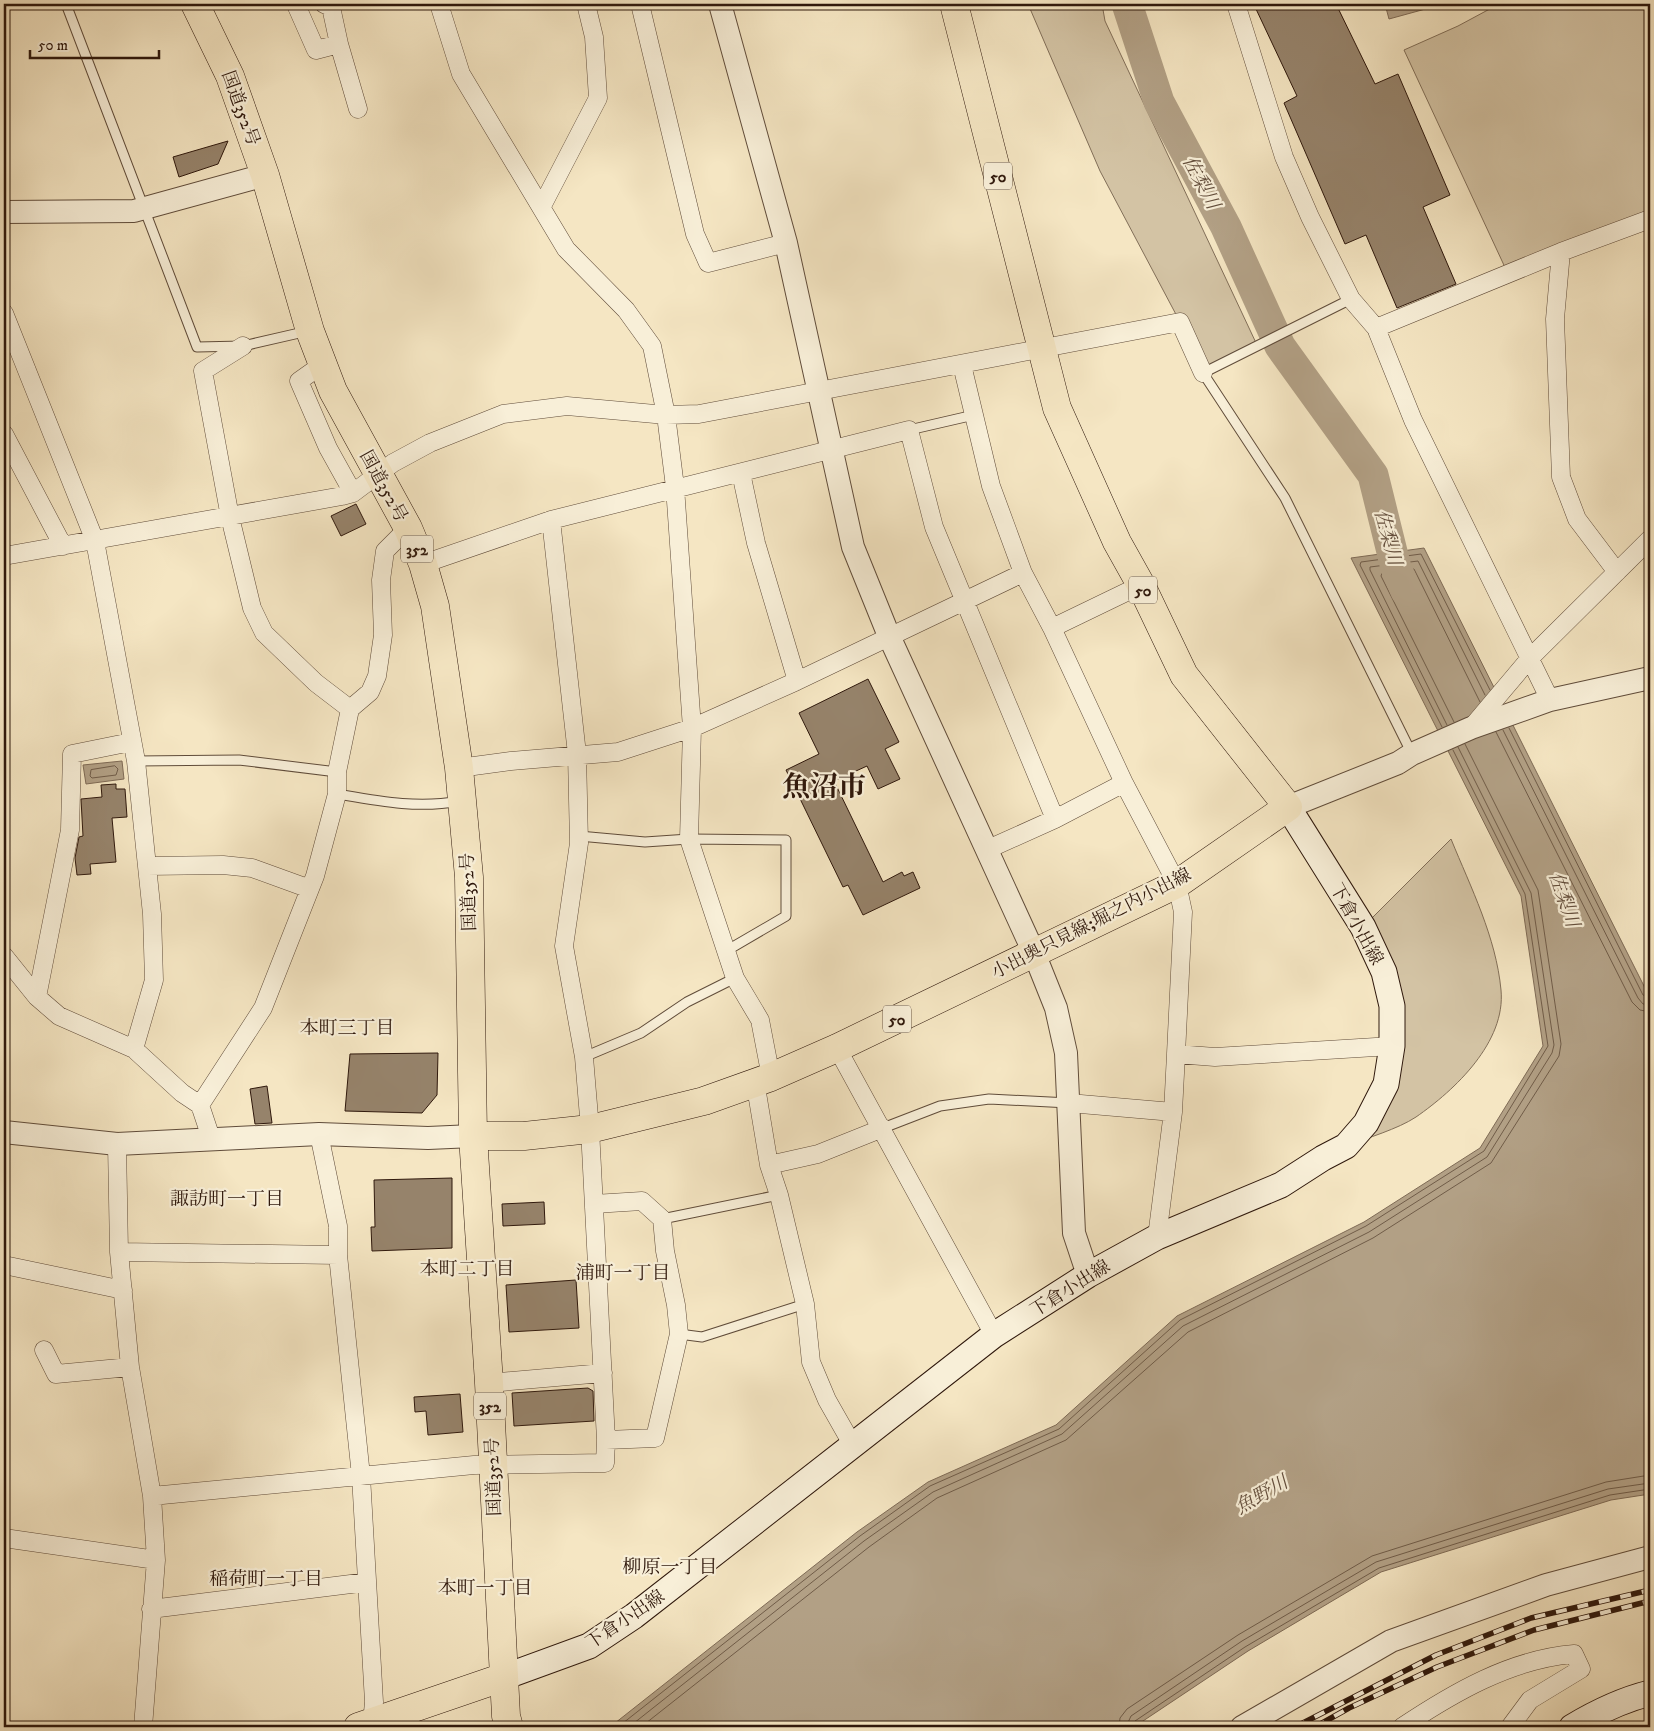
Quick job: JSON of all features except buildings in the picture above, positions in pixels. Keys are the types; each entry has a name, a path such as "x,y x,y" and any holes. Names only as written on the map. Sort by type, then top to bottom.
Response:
{"main road":[{"name":"国道352号","path":"195,4 230,76 265,175 310,331 333,391 377,475 408,528 423,564 435,606 459,768 469,877 473,1136 489,1382 506,1716 509,1727"},
{"name":"50","path":"954,4 1057,408 1117,542 1141,585 1184,675 1288,807"},
{"name":"小出奥只見線;堀之内小出線","path":"473,1136 524,1136 590,1129 704,1101 763,1079 837,1048 1177,884 1288,807"},
{"name":"下倉小出線","path":"504,1677 589,1646 634,1616 994,1335 1088,1275 1157,1237 1281,1184 1346,1146 1377,1105 1386,1084 1392,1046 1392,1006 1384,972 1363,927 1288,807"},
{"path":"368,1726 504,1677"},
{"path":"1572,1727 1591,1716 1632,1698 1650,1693"}],"street":[{"path":"300,4 297,6 316,50 339,44"},
{"path":"324,4 331,7 339,44 358,109"},
{"path":"439,4 461,74 542,206 566,249 626,310 652,346 666,415 675,487 692,728 689,839 735,978 760,1020 769,1165 779,1195 805,1304 811,1362 827,1400 852,1444"},
{"path":"542,206 598,98 594,37 586,4"},
{"path":"640,4 695,234 708,263 786,243"},
{"path":"720,4 786,243 853,546 890,636 1034,953 1056,1008 1066,1053 1074,1233 1088,1275"},
{"path":"1236,4 1284,157 1346,302 1376,328 1413,420 1550,700"},
{"path":"4,212 134,210 174,201 265,175"},
{"path":"1376,328 1561,252 1650,219"},
{"path":"1561,252 1555,319 1561,477 1577,519 1617,572"},
{"path":"4,313 95,541 136,761 152,914 154,980 134,1049"},
{"path":"4,556 230,517 353,492 393,463 430,443 503,414 567,406 666,415 699,414 1180,322 1208,371"},
{"path":"243,346 203,371 230,517 252,608 264,633 316,682 350,708"},
{"path":"323,364 299,381 328,448 353,492"},
{"path":"962,365 991,486 1024,574 1052,628 1124,783 1177,884 1183,912 1173,1112 1157,1237"},
{"path":"423,564 551,520 675,487 741,473 909,430 934,527 1055,819"},
{"path":"4,434 63,546"},
{"path":"741,473 756,543 797,681"},
{"path":"152,1496 492,1464 605,1463 606,1440 603,1373 590,1129 584,1057 564,946 579,836 577,754 551,520"},
{"path":"200,1105 263,1008 310,889 337,794 337,772 350,708 370,692 377,676 383,635 381,580 385,551 408,528"},
{"path":"1471,728 1530,658 1650,539"},
{"path":"459,768 577,754 618,752 692,728 797,681 1024,574"},
{"path":"1052,628 1141,585"},
{"path":"1288,807 1398,763 1412,754 1471,728 1550,700 1650,678"},
{"path":"37,997 70,830 72,754 131,742"},
{"path":"986,850 1055,819 1124,783"},
{"path":"147,866 222,865 252,868 310,889"},
{"path":"4,956 37,997 59,1016 134,1049 182,1093 200,1105 211,1138"},
{"path":"1176,1054 1215,1057 1392,1046"},
{"path":"837,1048 883,1128 994,1335"},
{"path":"1069,1103 1173,1112"},
{"path":"769,1165 818,1154 883,1128"},
{"path":"4,1132 117,1144 319,1134 428,1138 473,1136"},
{"path":"319,1134 338,1226 338,1255 362,1476 374,1702 368,1726"},
{"path":"117,1144 119,1252 122,1290 130,1367 152,1496 156,1560 143,1727"},
{"path":"594,1204 642,1202 662,1219 665,1251 676,1305 679,1334 654,1438 606,1440"},
{"path":"119,1252 338,1255"},
{"path":"4,1265 122,1290"},
{"path":"44,1350 56,1374 130,1367"},
{"path":"489,1382 603,1373"},
{"path":"4,1538 156,1560"},
{"path":"1242,1727 1391,1641 1546,1585 1650,1557"},
{"path":"151,1609 367,1582"},
{"path":"1402,1727 1448,1697 1480,1682 1547,1656 1574,1654 1581,1669 1530,1700 1510,1727"}],"lane":[{"path":"66,4 197,347 243,346 310,331"},
{"path":"1346,302 1208,371 1285,498 1412,754"},
{"path":"909,430 974,415"},
{"path":"136,761 239,760 337,772"},
{"path":"337,794 398,804 442,804 462,800"},
{"path":"579,836 645,842 689,839 786,840 786,916 726,951"},
{"path":"584,1057 641,1033 687,1002 735,978"},
{"path":"883,1128 940,1106 989,1099 1069,1103"},
{"path":"662,1219 779,1195"},
{"path":"679,1334 702,1337 805,1304"}],"shaded area":[{"path":"1028,4 1102,4 1105,21 1257,345 1203,373 1180,322 1100,171"},
{"path":"1499,4 1650,4 1650,221 1509,276 1404,50 1458,26"},
{"path":"1451,839 1482,913 1494,951 1501,990 1500,1009 1495,1028 1487,1046 1475,1063 1461,1079 1431,1106 1416,1117 1400,1125 1346,1146 1392,1046 1363,927"}],"water":[{"path":"1385,4 1440,4 1440,5 1389,19"},
{"name":"魚野川","path":"1424,548 1650,998 1650,1494 1611,1500 1381,1572 1248,1651 1134,1727 610,1727 857,1532 928,1482 1056,1425 1177,1316 1364,1222 1480,1148 1543,1046 1521,896 1351,558"},
{"path":"122,761 124,779 86,784 83,765"}],"waterway":[{"name":"佐梨川","path":"1127,4 1159,102 1226,227 1280,346 1373,475 1396,568 1406,591"}],"railway":[{"path":"1295,1727 1436,1655 1531,1618 1650,1590"},
{"path":"1315,1727 1349,1708 1437,1667 1534,1630 1650,1601"}],"district":[{"name":"魚沼市","path":"824,786"},
{"name":"本町三丁目","path":"347,1027"},
{"name":"諏訪町一丁目","path":"227,1198"},
{"name":"本町二丁目","path":"467,1268"},
{"name":"浦町一丁目","path":"623,1272"},
{"name":"柳原一丁目","path":"670,1566"},
{"name":"稲荷町一丁目","path":"266,1578"},
{"name":"本町一丁目","path":"485,1587"}]}
